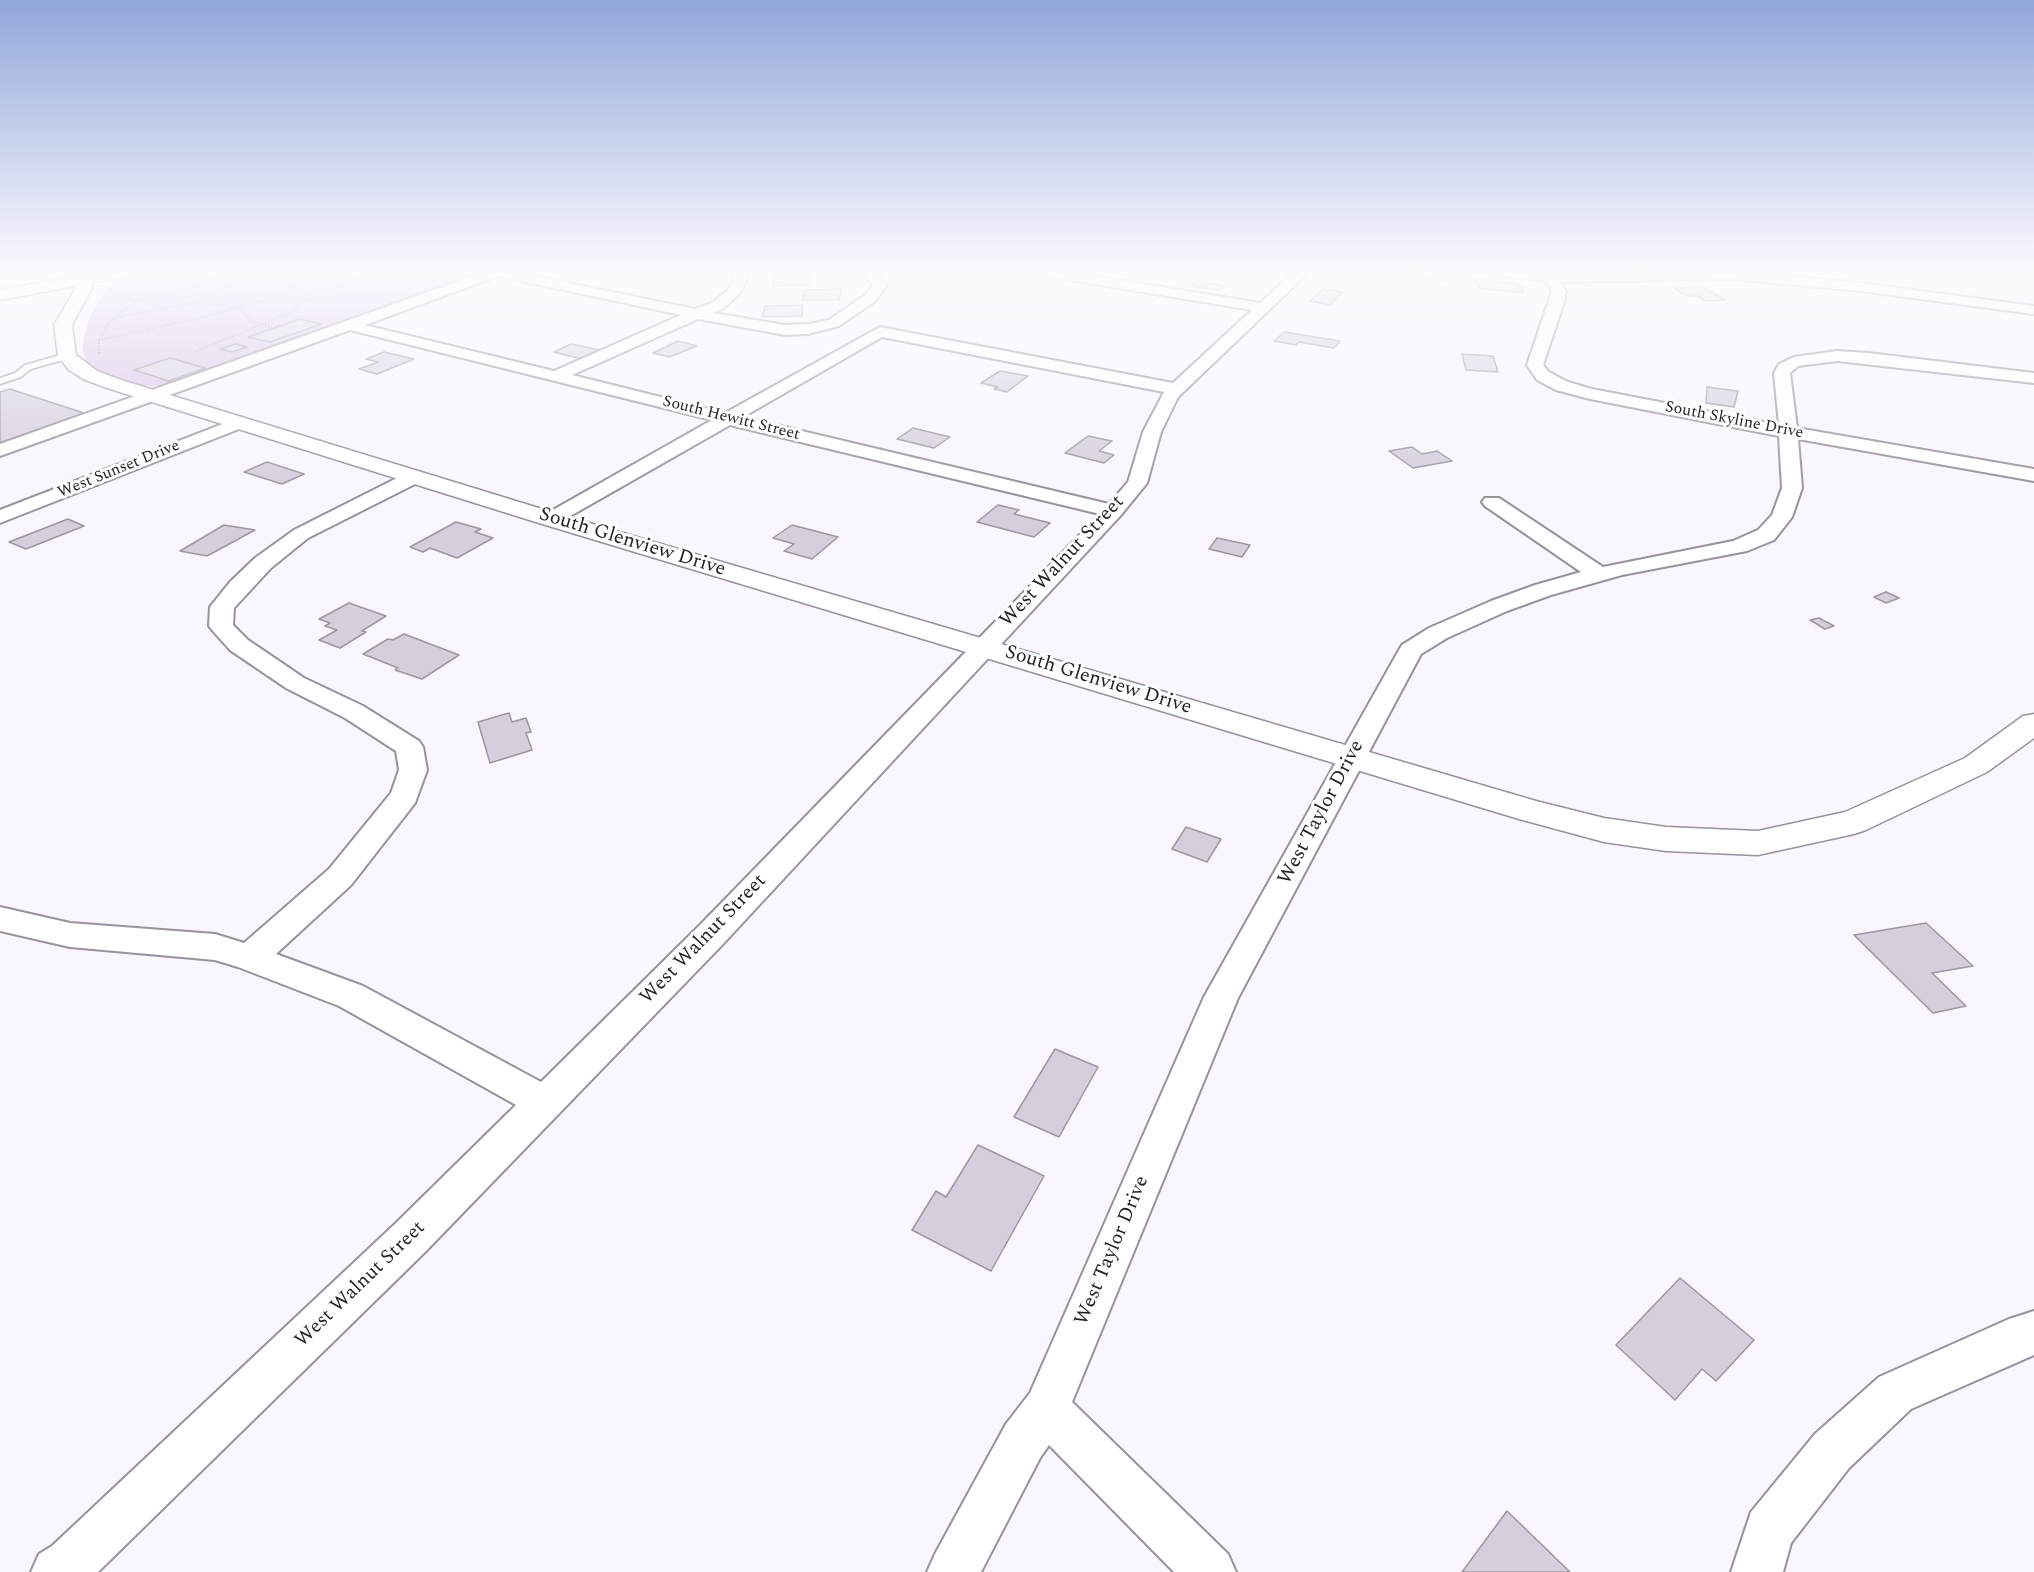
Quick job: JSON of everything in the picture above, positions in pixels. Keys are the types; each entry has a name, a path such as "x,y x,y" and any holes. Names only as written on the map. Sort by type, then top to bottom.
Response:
{"main road":[{"path":"66,345 67,356"},
{"name":"South Glenview Drive","path":"67,356 75,365 90,375 238,423 551,519 1353,758 1531,811 1604,830 1666,838 1758,843 1854,822 1976,765 2034,723"}],"street":[{"path":"0,450 292,345"},
{"name":"South Hewitt Street","path":"434,345 1114,510"},
{"path":"559,375 626,345"},
{"path":"551,519 856,345"},
{"path":"949,345 1175,389"},
{"name":"West Walnut Street","path":"57,1572 70,1564 394,1254 711,935 1114,510 1137,483 1152,432 1170,395 1223,345"},
{"name":"South Skyline Drive","path":"1542,345 1535,365 1543,376 1562,386 1590,394 1787,432 2034,475"},
{"name":"West Taylor Drive","path":"952,1572 1023,1441 1046,1409 1221,997 1411,650 1438,633 1499,606 1543,590 1600,575 1739,546 1766,535 1782,517 1792,488 1786,397 1782,373 1785,367 1794,362 1837,356 1889,359 2034,378"},
{"name":"West Sunset Drive","path":"0,517 238,423"},
{"path":"250,958 340,877 405,796 413,770 409,747 354,712 295,683 239,645 221,626 222,607 238,587 268,559 301,534 414,477"},
{"path":"1491,502 1600,575"},
{"path":"0,919 70,935 215,947 250,958 351,996 544,1102"},
{"path":"1757,1572 1769,1530 1832,1451 1895,1393 2034,1333"},
{"path":"1046,1409 1210,1572"}],"lane":[{"path":"0,381 18,375 28,367 67,356"}],"path":[{"path":"99,345 99,352 104,359"},
{"path":"194,352 210,345"}],"shaded area":[{"path":"278,345 162,386 144,386 107,375 87,364 82,347"}],"building":[{"path":"232,345 247,347 232,352 220,349"},
{"path":"568,345 600,350 581,359 554,352"},
{"path":"669,345 697,346 669,357 653,353"},
{"path":"1319,345 1336,345 1334,348"},
{"path":"384,352 414,359 377,374 359,369 378,362 366,359"},
{"path":"1462,354 1493,356 1498,372 1466,370"},
{"path":"170,358 205,368 169,381 134,370"},
{"path":"1000,371 1028,376 1007,392 981,383"},
{"path":"1707,387 1738,391 1734,407 1706,403"},
{"path":"10,389 84,413 0,443 0,392"},
{"path":"913,428 950,437 934,448 897,439"},
{"path":"1088,436 1112,441 1099,451 1114,455 1104,463 1065,453"},
{"path":"1412,447 1422,454 1437,451 1452,461 1413,468 1389,451"},
{"path":"267,462 304,474 282,484 244,472"},
{"path":"998,505 1019,510 1014,514 1050,523 1034,537 977,522"},
{"path":"68,519 84,526 26,549 9,542"},
{"path":"456,522 481,529 475,532 493,538 457,558 430,548 423,552 410,547"},
{"path":"224,525 255,530 207,556 180,551"},
{"path":"792,525 838,537 812,559 784,551 794,544 773,538"},
{"path":"1217,538 1250,545 1242,557 1209,549"},
{"path":"1886,592 1899,598 1886,603 1874,597"},
{"path":"349,603 386,616 340,648 319,640 337,630 325,626 330,623 319,619"},
{"path":"1819,618 1834,626 1825,629 1810,620"},
{"path":"404,634 459,655 422,679 395,670 398,668 363,654 388,639 393,640"},
{"path":"509,713 512,722 526,718 531,732 526,733 532,750 490,763 478,722"},
{"path":"1186,827 1221,839 1207,862 1172,849"},
{"path":"1926,923 1973,966 1932,973 1966,1006 1933,1013 1854,935"},
{"path":"1055,1049 1098,1067 1059,1137 1014,1117"},
{"path":"978,1145 1044,1176 991,1271 912,1230 936,1191 946,1197"},
{"path":"1680,1278 1754,1340 1716,1381 1702,1369 1675,1400 1616,1345"},
{"path":"1507,1511 1570,1572 1462,1572"}]}
